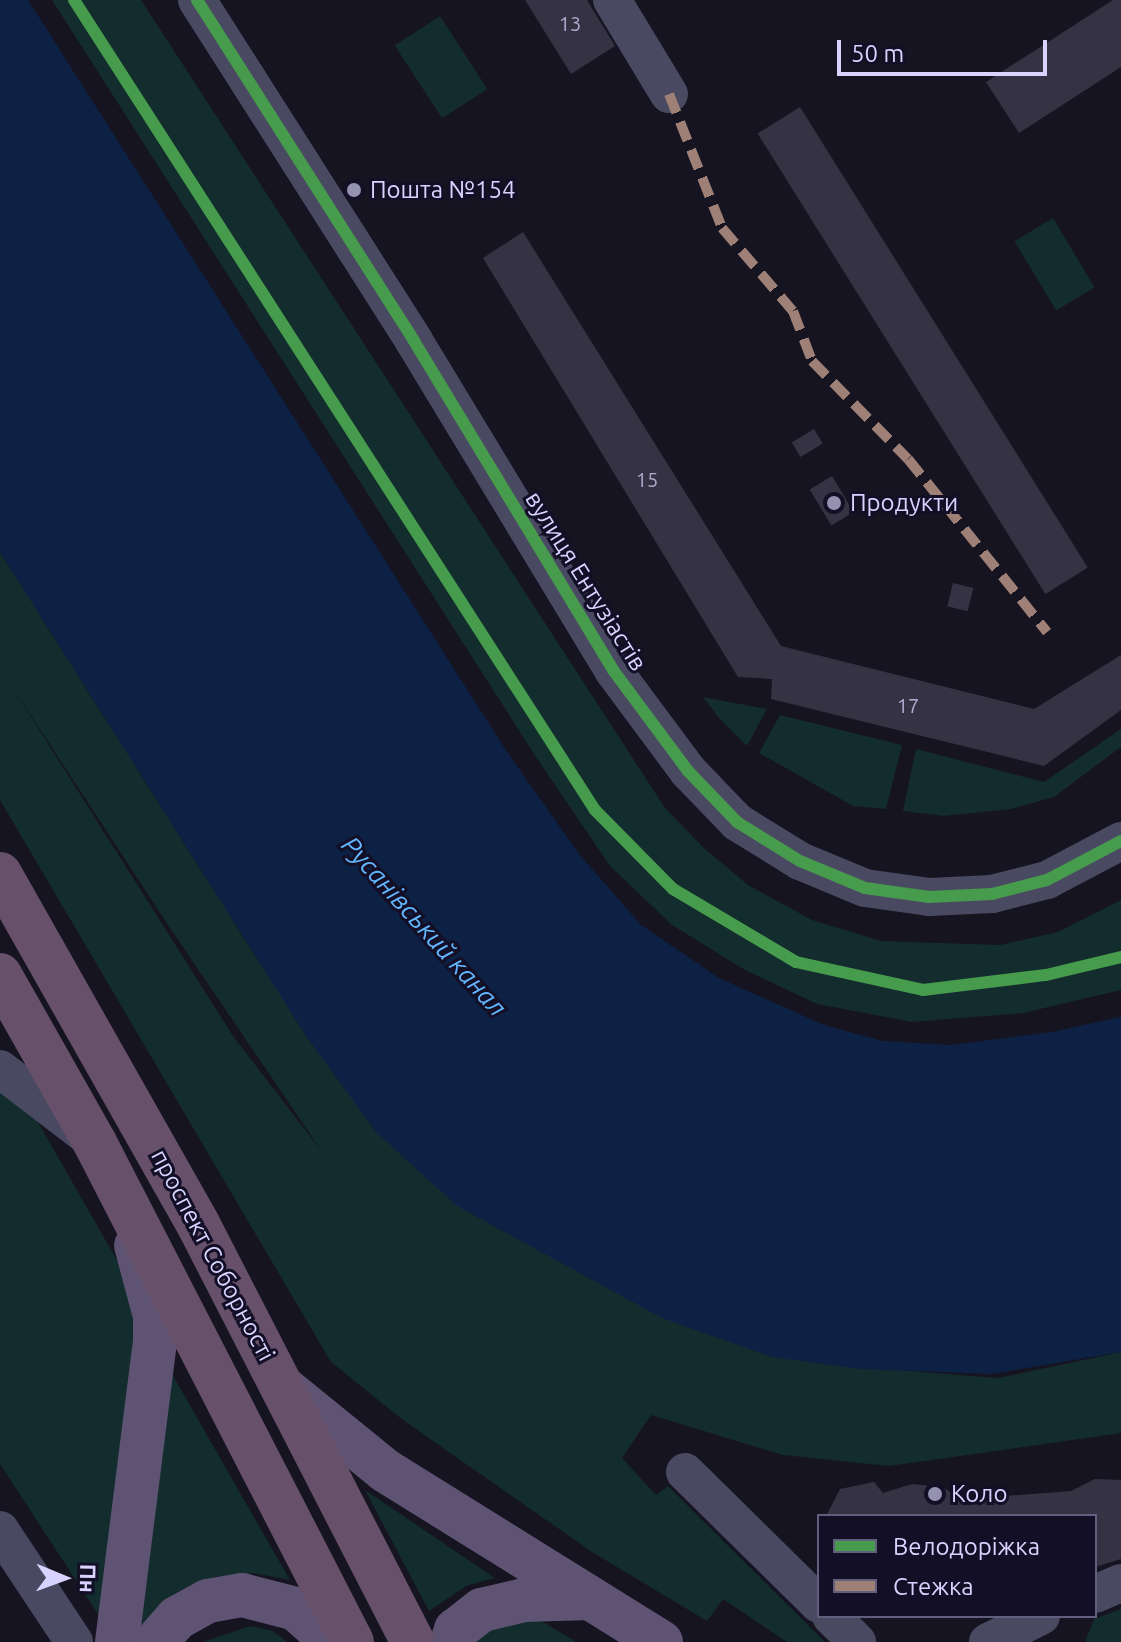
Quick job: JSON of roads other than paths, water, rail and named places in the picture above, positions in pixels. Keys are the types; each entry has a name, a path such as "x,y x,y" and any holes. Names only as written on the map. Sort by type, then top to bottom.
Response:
{"highway":[{"name":"проспект Соборності","path":"0,874 285,1389 413,1642"},
{"path":"0,975 95,1143 352,1642"}],"main road":[{"path":"117,1642 149,1414 155,1316 121,1193"},
{"path":"285,1389 386,1471 661,1642"},
{"path":"156,1642 177,1618 208,1601 242,1595 296,1609 333,1642"},
{"path":"452,1642 456,1630 482,1610 524,1600 590,1598"}],"street":[{"name":"вулиця Ентузіастів","path":"197,0 414,341 613,670 688,771 737,822 800,861 865,888 929,897 992,894 1047,880 1121,841"},
{"path":"612,0 669,94"},
{"path":"0,1069 95,1143"},
{"path":"685,1472 817,1602"},
{"path":"0,1530 74,1642"},
{"path":"1097,1593 1121,1583"},
{"path":"833,1618 857,1642"},
{"path":"985,1642 1037,1618"}],"water":[{"name":"Русанівський канал","path":"0,0 28,0 507,752 579,854 641,925 719,978 824,1025 882,1041 951,1045 1052,1032 1121,1017 1121,1352 991,1374 860,1369 772,1357 662,1318 457,1206 377,1133 306,1036 0,552"}],"place":[{"name":"Пошта №154","path":"354,190"},
{"name":"Продукти","path":"834,503"},
{"name":"Коло","path":"935,1494"}]}
